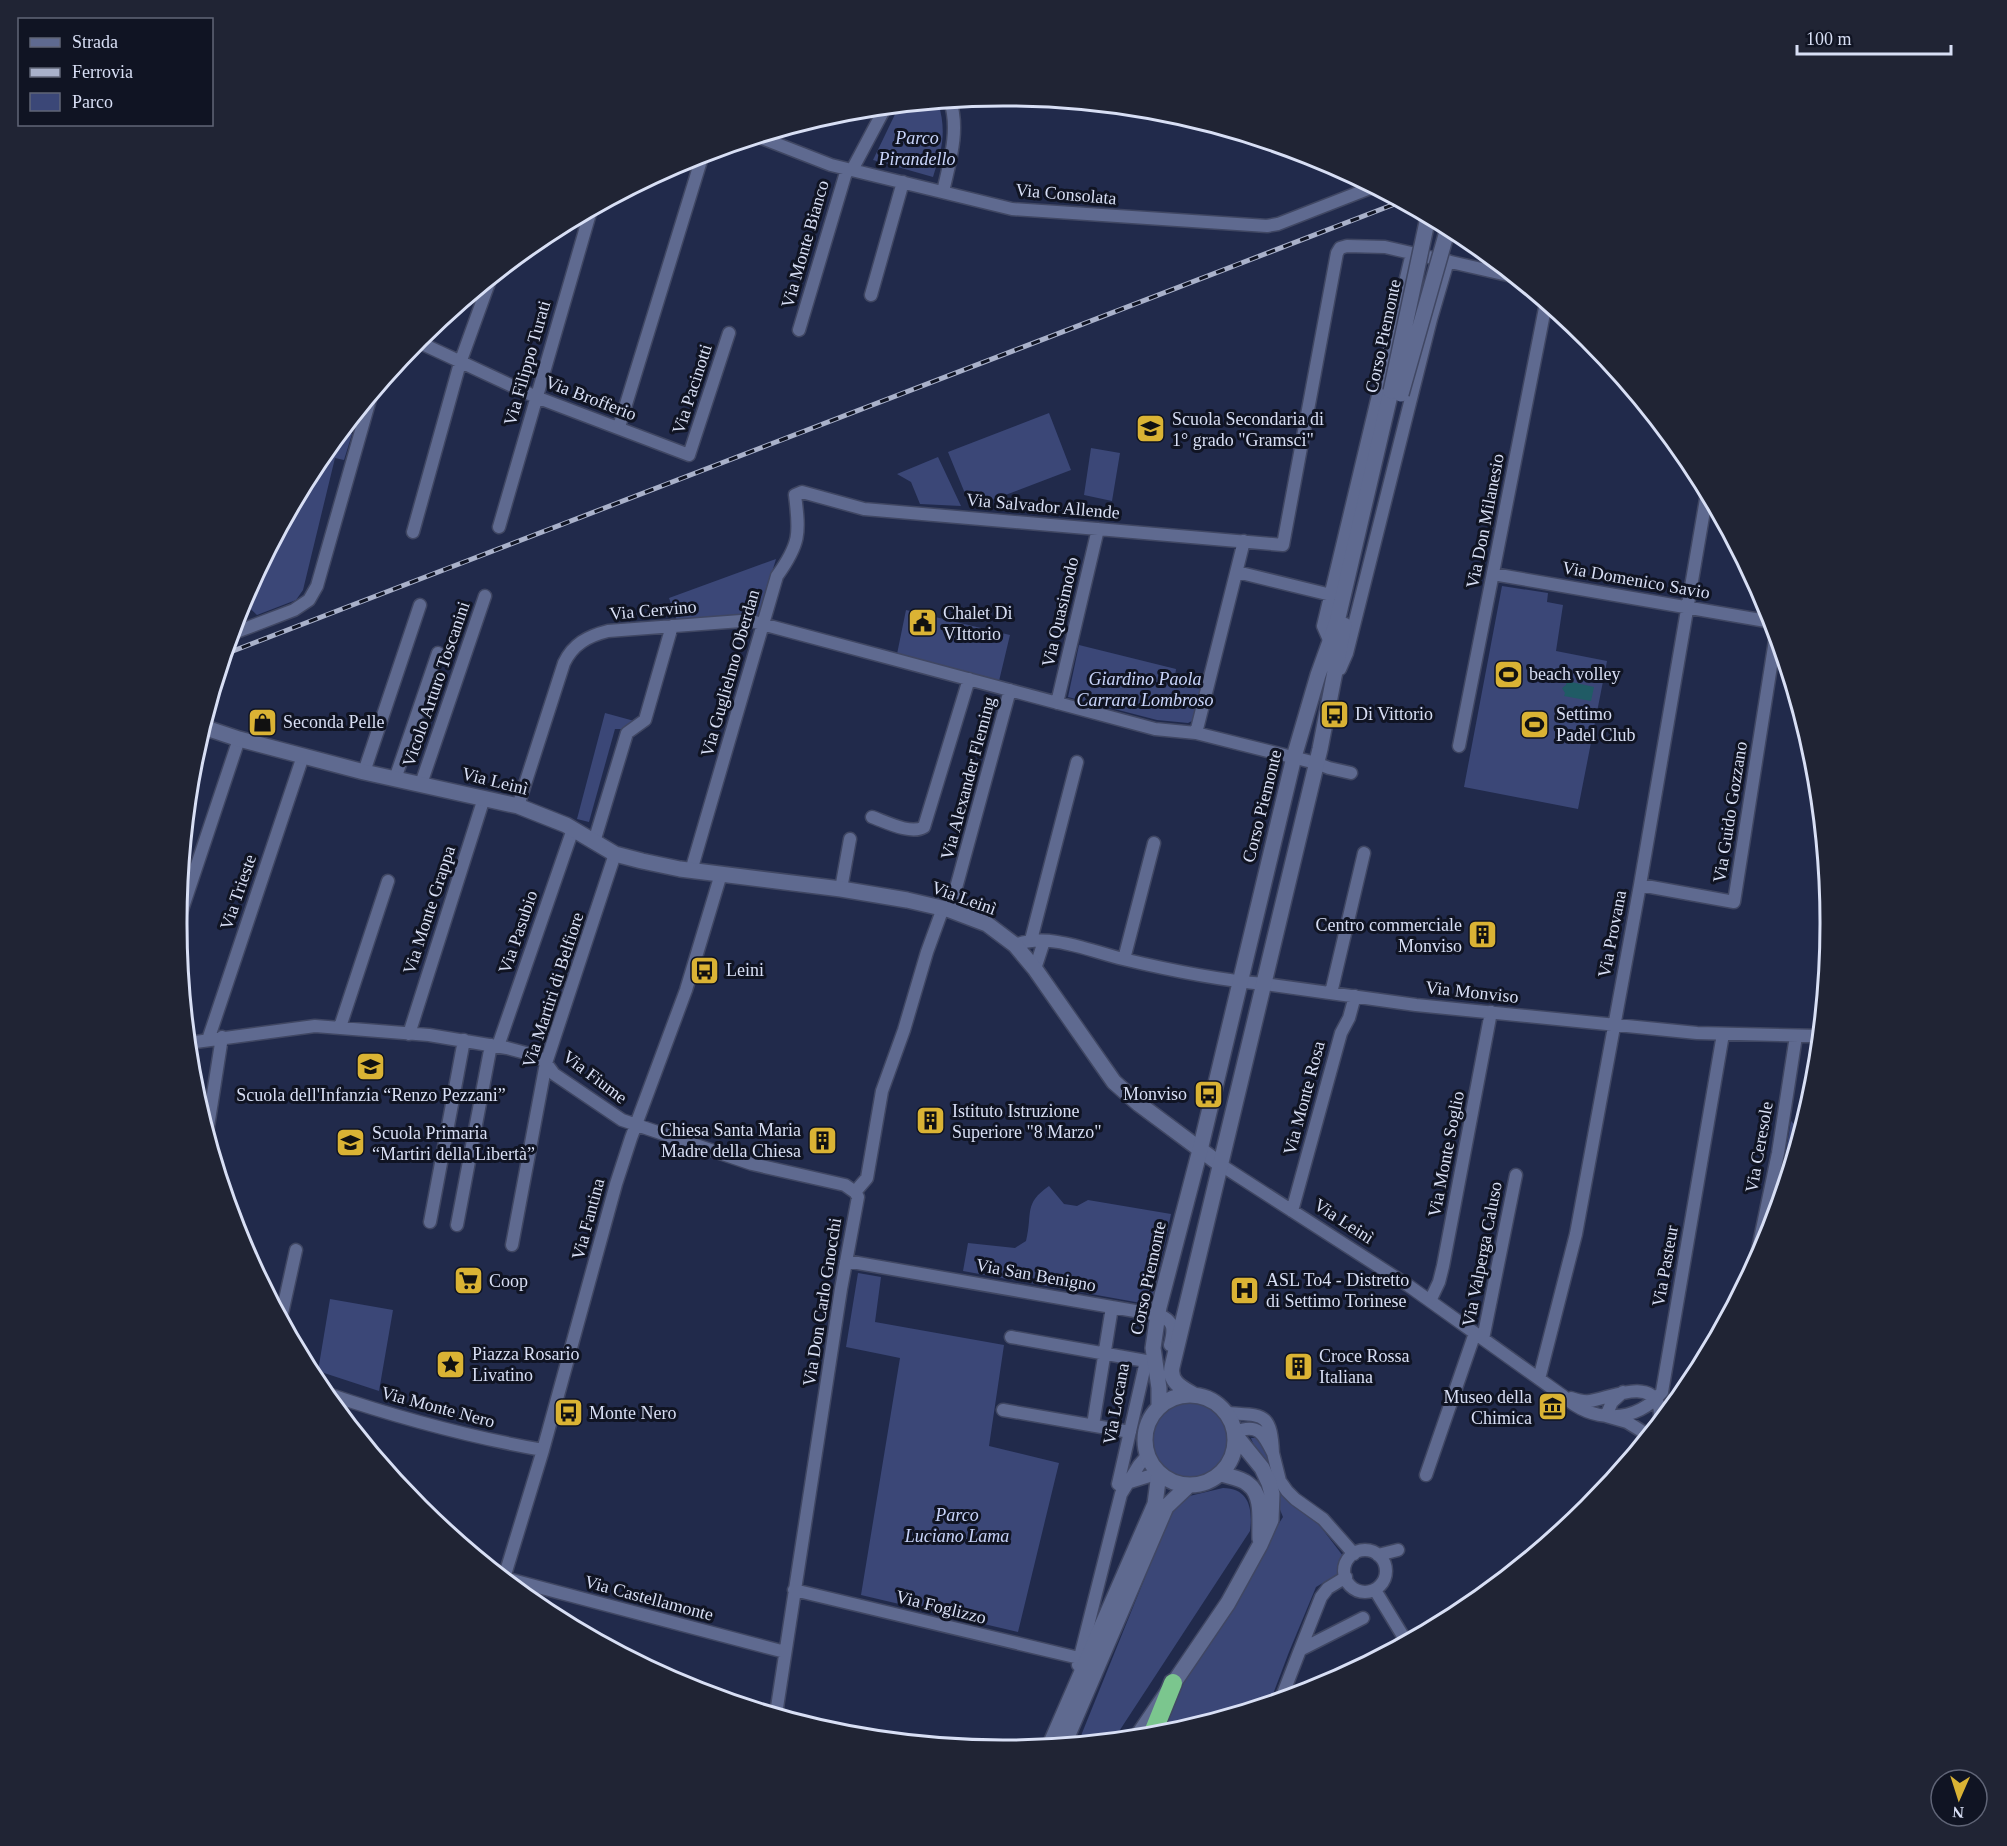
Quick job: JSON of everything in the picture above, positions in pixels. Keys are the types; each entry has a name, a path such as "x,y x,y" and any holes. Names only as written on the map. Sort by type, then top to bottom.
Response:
{"highway":[{"path":"1156,1725 1173,1683"}],"main road":[{"name":"Corso Piemonte","path":"1172,1367 1316,763 1344,622 1396,392 1427,225"},
{"name":"Corso Piemonte","path":"1159,1407 1159,1388 1153,1348 1158,1315 1294,757 1318,675 1337,622 1396,392 1445,237"},
{"name":"Via Leinì","path":"211,730 364,772 518,806 573,829 615,854 642,861 691,871 841,889 907,900 946,909 987,924 1015,945 1035,969 1114,1082 1139,1104 1221,1165"},
{"path":"1172,1367 1171,1377 1174,1381 1194,1395 1212,1401 1227,1413 1235,1434 1235,1450 1230,1463 1221,1474 1206,1483 1188,1486 1178,1484 1159,1473 1147,1456 1145,1443 1146,1429 1151,1417 1159,1407 1181,1395 1194,1395"},
{"path":"1143,1727 1228,1603 1271,1520 1272,1494 1262,1468 1235,1434"},
{"path":"1053,1738 1155,1504 1159,1473"},
{"path":"1221,1474 1250,1484 1256,1493 1260,1512 1260,1545"},
{"path":"1067,1737 1166,1507 1188,1486"}],"street":[{"path":"943,192 954,131 952,108"},
{"name":"Via Monte Bianco","path":"799,330 849,169 880,116"},
{"name":"Via Consolata","path":"770,141 849,169 1012,209 1267,226 1278,224 1364,191"},
{"path":"619,428 699,166"},
{"path":"871,295 903,182"},
{"name":"Via Filippo Turati","path":"499,527 588,220"},
{"name":"Via Salvador Allende","path":"802,492 864,509 1283,544 1337,253 1340,248 1347,246 1375,246 1412,253"},
{"path":"1330,642 1323,626 1412,253 1498,273"},
{"name":"Corso Piemonte","path":"1332,686 1347,652 1431,319 1448,261"},
{"path":"413,532 460,363 486,292"},
{"name":"Via Don Milanesio","path":"1459,746 1544,311"},
{"name":"Via Pacinotti","path":"689,455 729,333"},
{"name":"Via Brofferio","path":"426,346 536,397 689,455"},
{"path":"242,630 294,610 309,600 317,586 366,414"},
{"name":"Via Guglielmo Oberdan","path":"691,871 777,576 789,560 798,541 795,495 802,492"},
{"name":"Via Provana","path":"1539,1379 1576,1234 1640,885 1705,505"},
{"name":"Via Quasimodo","path":"1056,703 1098,529"},
{"path":"1196,733 1244,541"},
{"path":"1238,572 1331,595"},
{"name":"Via Domenico Savio","path":"1493,574 1761,620"},
{"name":"Vicolo Arturo Toscanini","path":"421,784 485,596"},
{"path":"364,772 420,605"},
{"name":"Via Cervino","path":"518,806 564,663 574,647 594,635 608,631 741,621 751,621 1155,729 1196,733 1351,773"},
{"path":"594,842 627,733 645,720 672,626"},
{"name":"Via Guido Gozzano","path":"1640,885 1734,902 1773,651"},
{"path":"395,778 438,653"},
{"path":"872,817 911,830 920,830 924,827 969,680"},
{"name":"Via Alexander Fleming","path":"946,909 1010,690"},
{"path":"188,891 239,739"},
{"name":"Via Trieste","path":"208,1040 303,756"},
{"path":"1035,969 1038,941 1077,762"},
{"name":"Via Monte Grappa","path":"409,1034 484,798"},
{"name":"Via Pasubio","path":"457,1225 494,1046 573,829"},
{"path":"841,889 850,839"},
{"path":"1124,959 1154,843"},
{"path":"1331,993 1364,853"},
{"name":"Via Martiri di Belfiore","path":"512,1245 546,1063 615,854"},
{"name":"Via Fantina","path":"506,1571 543,1450 616,1184 686,990 722,874"},
{"path":"340,1027 388,881"},
{"name":"Via Don Carlo Gnocchi","path":"777,1707 846,1260 858,1197 855,1192 867,1178 882,1091 904,1030 927,952 946,909"},
{"name":"Via Monviso","path":"1015,945 1038,941 1060,943 1124,959 1240,982 1416,1005 1723,1034 1812,1036"},
{"name":"Via Monte Rosa","path":"1292,1211 1341,1033 1349,1018 1355,996"},
{"name":"Via Monte Soglio","path":"1430,1301 1439,1282 1443,1266 1491,1012"},
{"name":"Via Fiume","path":"196,1041 315,1026 464,1040 494,1046 537,1056 554,1074 622,1120 752,1164 845,1185 855,1192"},
{"name":"Via Pasteur","path":"1655,1401 1662,1392 1723,1034"},
{"name":"Via Ceresole","path":"1764,1218 1778,1153 1796,1036"},
{"path":"210,1113 222,1037"},
{"path":"430,1222 464,1040"},
{"name":"Via Leinì","path":"1221,1165 1430,1301 1563,1396"},
{"name":"Via Valperga Caluso","path":"1426,1475 1479,1336 1516,1175"},
{"path":"283,1307 296,1250"},
{"name":"Via San Benigno","path":"846,1260 1158,1315"},
{"name":"Via Locana","path":"1093,1425 1112,1307"},
{"path":"1158,1315 1170,1321 1173,1326 1168,1356 1172,1367"},
{"name":"Via Locana","path":"1011,1337 1146,1361 1118,1484 1127,1485"},
{"path":"1606,1416 1612,1402 1623,1392"},
{"path":"1563,1396 1584,1402 1623,1392 1642,1392 1655,1401 1659,1409"},
{"path":"1563,1396 1581,1409 1627,1422 1642,1430"},
{"name":"Via Monte Nero","path":"340,1398 460,1433 543,1450"},
{"path":"1606,1416 1629,1415 1655,1401"},
{"path":"1003,1410 1130,1432"},
{"path":"1227,1413 1256,1415 1266,1420 1270,1426 1273,1453 1280,1481 1295,1499 1323,1519 1354,1554"},
{"path":"1235,1434 1245,1428 1260,1432 1273,1453"},
{"path":"1075,1690 1079,1658 1119,1502 1139,1465 1147,1456"},
{"path":"1127,1485 1159,1473"},
{"path":"1366,1551 1381,1559 1386,1575 1384,1581 1375,1590 1369,1592 1357,1590 1348,1582 1346,1564 1354,1554 1366,1551"},
{"path":"1285,1689 1321,1597 1328,1588 1346,1577"},
{"name":"Via Castellamonte","path":"523,1583 785,1652"},
{"name":"Via Foglizzo","path":"794,1590 1079,1658"},
{"path":"1375,1590 1402,1635"},
{"path":"1300,1650 1363,1618"}],"green space":[{"name":"Parco Pirandello","path":"940,109 943,132 933,177 873,160 896,113"},
{"path":"1049,413 1071,470 971,508 948,452"},
{"path":"351,433 344,460 335,458 303,590 296,600 257,615 250,609 271,562 296,515"},
{"path":"1091,448 1120,453 1112,501 1084,495"},
{"path":"938,457 961,506 920,504 911,482 897,474"},
{"path":"776,559 759,615 677,621 669,598"},
{"name":"Settimo Padel Club","path":"1502,586 1548,593 1547,602 1563,605 1556,651 1607,661 1578,809 1464,787"},
{"path":"906,610 1010,635 999,681 897,654"},
{"name":"Giardino Paola Carrara Lombroso","path":"1079,645 1176,669 1174,683 1200,689 1192,721 1188,723 1157,720 1068,697"},
{"path":"605,713 638,722 624,729 615,729 589,822 577,819"},
{"path":"1791,1121 1794,1124 1785,1159"},
{"path":"1049,1186 1064,1204 1077,1206 1088,1200 1171,1214 1152,1305 963,1271 968,1243 1015,1248 1026,1241 1032,1204 1035,1198"},
{"name":"Parco Luciano Lama","path":"858,1273 881,1277 875,1322 1004,1345 989,1446 1059,1463 1018,1632 861,1595 900,1358 846,1347"},
{"path":"330,1299 393,1310 379,1391 322,1372 319,1367"},
{"path":"1190,1403 1204,1406 1216,1414 1224,1426 1227,1440 1224,1454 1216,1466 1204,1474 1190,1477 1176,1474 1164,1466 1156,1454 1153,1440 1156,1426 1164,1414 1176,1406"},
{"path":"1251,1438 1260,1438 1294,1505 1317,1522 1343,1556 1338,1574 1316,1587 1273,1693 1215,1712 1163,1724 1180,1681 1283,1517"},
{"path":"1223,1488 1239,1492 1244,1496 1250,1508 1250,1531 1119,1731 1081,1736 1144,1580 1170,1508 1181,1498"}],"shaded area":[{"path":"1567,681 1594,687 1591,701 1564,696 1562,688"}],"railway":[{"path":"234,651 1392,205"}],"place":[{"name":"Scuola Secondaria di 1° grado \"Gramsci\"","path":"1151,429"},
{"name":"Chalet Di VIttorio","path":"922,623"},
{"name":"beach volley","path":"1508,674"},
{"name":"Di Vittorio","path":"1334,714"},
{"name":"Seconda Pelle","path":"262,722"},
{"name":"Settimo Padel Club","path":"1535,724"},
{"name":"Centro commerciale Monviso","path":"1483,935"},
{"name":"Leini","path":"705,970"},
{"name":"Scuola dell'Infanzia “Renzo Pezzani”","path":"371,1066"},
{"name":"Monviso","path":"1208,1094"},
{"name":"Istituto Istruzione Superiore \"8 Marzo\"","path":"931,1121"},
{"name":"Chiesa Santa Maria Madre della Chiesa","path":"822,1140"},
{"name":"Scuola Primaria “Martiri della Libertà”","path":"351,1143"},
{"name":"Coop","path":"468,1281"},
{"name":"ASL To4 - Distretto di Settimo Torinese","path":"1245,1290"},
{"name":"Piazza Rosario Livatino","path":"451,1364"},
{"name":"Croce Rossa Italiana","path":"1298,1366"},
{"name":"Museo della Chimica","path":"1553,1407"},
{"name":"Monte Nero","path":"568,1413"}]}
